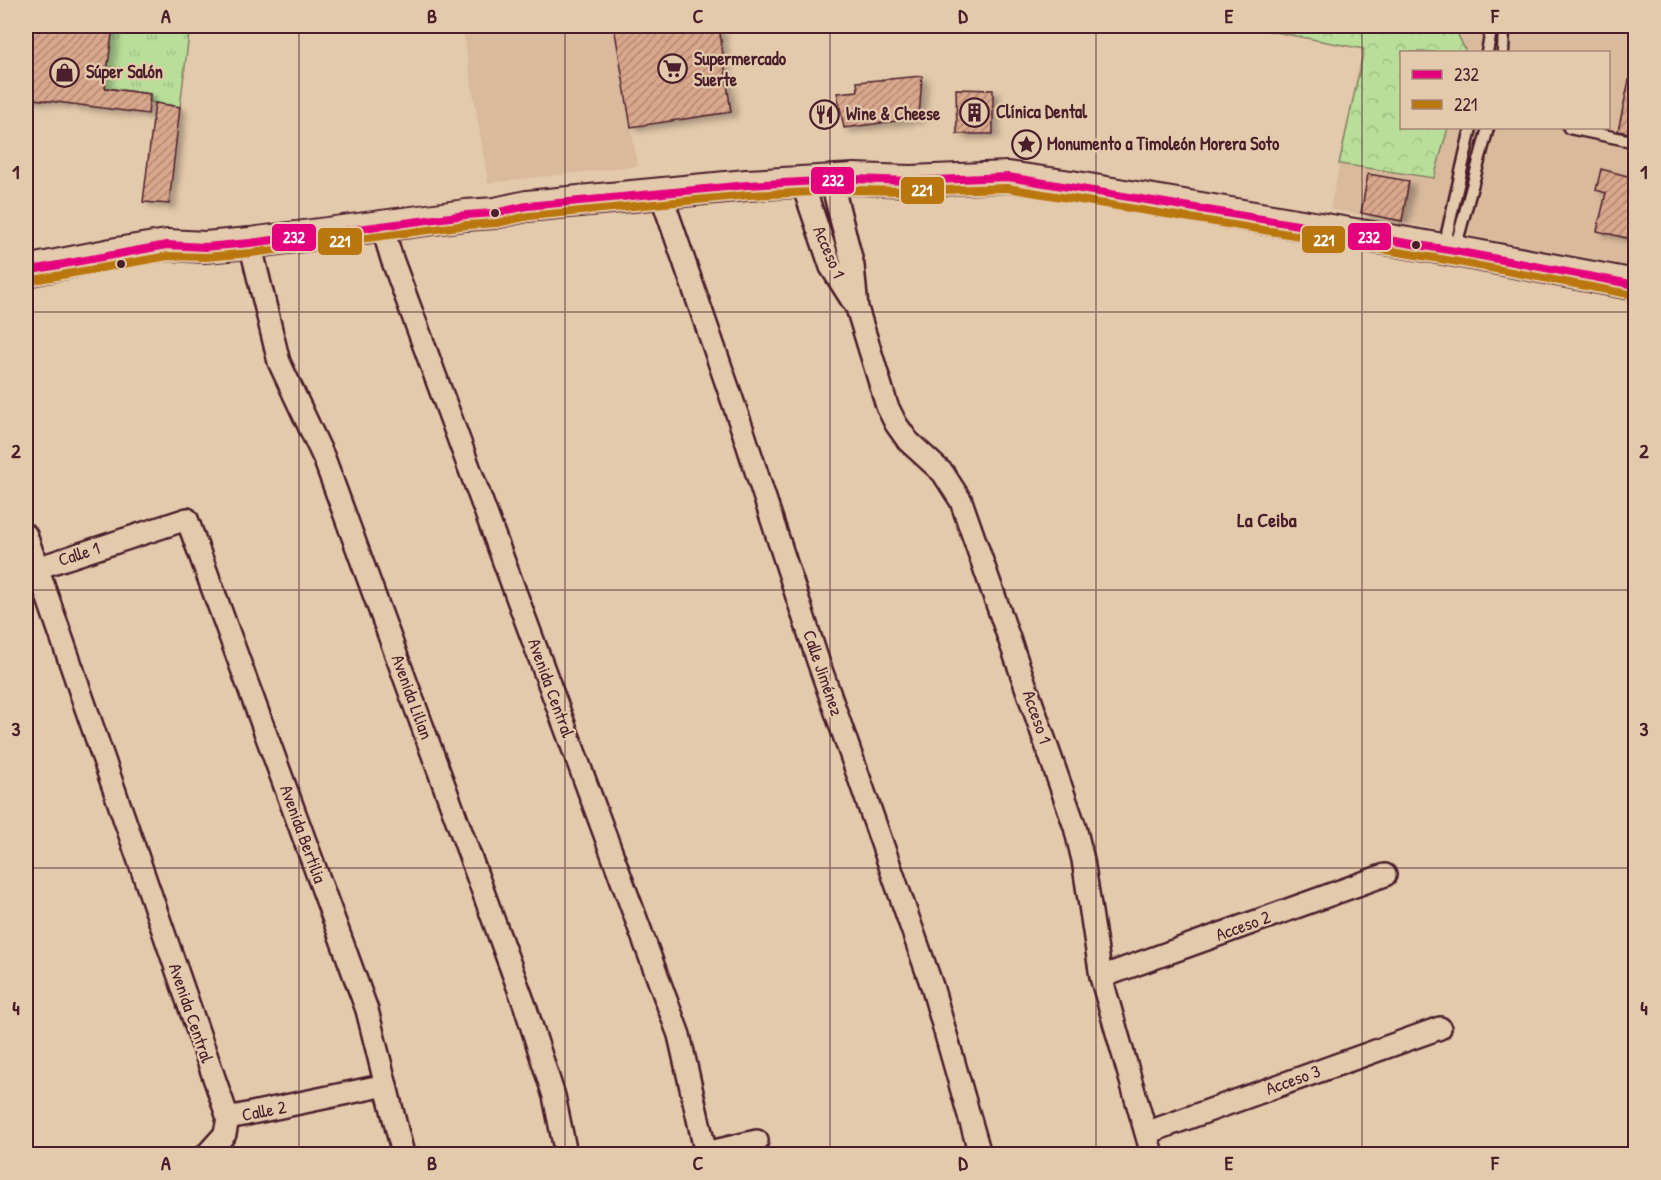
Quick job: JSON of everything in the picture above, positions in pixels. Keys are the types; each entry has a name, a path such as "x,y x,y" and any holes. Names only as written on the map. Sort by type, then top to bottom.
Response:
{"main road":[{"path":"26,271 167,245 205,247 250,243 495,213 531,221 804,181 854,179 910,181 1008,177 1449,250 1635,285"},
{"path":"664,200 855,190 910,181"},
{"path":"26,287 153,263 205,247"}],"street":[{"name":"Acceso 1","path":"820,192 831,267 857,308 887,406 896,424 909,441 943,473 961,501 1075,827 1083,860 1101,977 1152,1155"},
{"name":"Calle Jiménez","path":"664,200 818,661 932,986 980,1155"},
{"name":"Avenida Central","path":"382,226 392,259 679,1035 704,1154"},
{"name":"Avenida Lilian","path":"250,243 279,362 324,458 525,1006 554,1096 566,1155"},
{"name":"Calle 1","path":"37,568 187,519"},
{"name":"Avenida Bertilia","path":"187,519 367,1010 403,1155"},
{"name":"Avenida Central","path":"26,535 228,1118"},
{"name":"Acceso 2","path":"1101,977 1385,875"},
{"name":"Acceso 3","path":"1146,1133 1440,1028"},
{"name":"Calle 2","path":"207,1155 225,1134 228,1118 386,1085"},
{"path":"704,1154 757,1141"}],"lane":[{"path":"1487,51 1490,26"},
{"path":"1503,51 1504,26"},
{"path":"1449,250 1471,129"},
{"path":"1449,250 1488,129"},
{"path":"1574,129 1635,142"}],"shaded area":[{"path":"462,26 614,26 638,166 488,183"},
{"path":"1244,26 1635,26 1635,267 1330,209 1364,50"}],"green space":[{"path":"113,26 190,26 180,107 150,102 150,94 93,86 107,67"},
{"path":"1244,26 1454,26 1466,51 1400,51 1400,129 1448,129 1434,178 1339,164 1364,49"}],"building":[{"path":"26,26 113,26 105,88 150,94 148,114 26,98"},
{"name":"Supermercado Suerte","path":"614,26 719,26 731,112 631,127"},
{"path":"922,76 919,118 844,128 837,93 858,91 857,82"},
{"path":"1629,80 1635,81 1635,134 1618,131"},
{"name":"Clínica Dental","path":"956,89 993,90 993,134 957,134"},
{"path":"155,103 180,107 169,204 143,202"},
{"path":"1601,169 1635,178 1635,240 1597,231 1606,193 1596,190"},
{"path":"1368,174 1409,181 1402,221 1361,213"}],"transit line":[{"name":"232","path":"26,271 167,245 205,247 250,243 495,213 527,206 747,185 854,179 910,181 1008,177 1455,251 1636,285"},
{"name":"221","path":"28,281 168,256 206,257 251,253 497,223 529,216 748,195 854,190 1007,188 1453,261 1634,295"}],"place":[{"name":"Supermercado Suerte","path":"673,69"},
{"name":"Súper Salón","path":"65,72"},
{"name":"Clínica Dental","path":"975,112"},
{"name":"Wine & Cheese","path":"825,114"},
{"name":"Monumento a Timoleón Morera Soto","path":"1026,144"}],"district":[{"name":"La Ceiba","path":"1267,520"}]}
